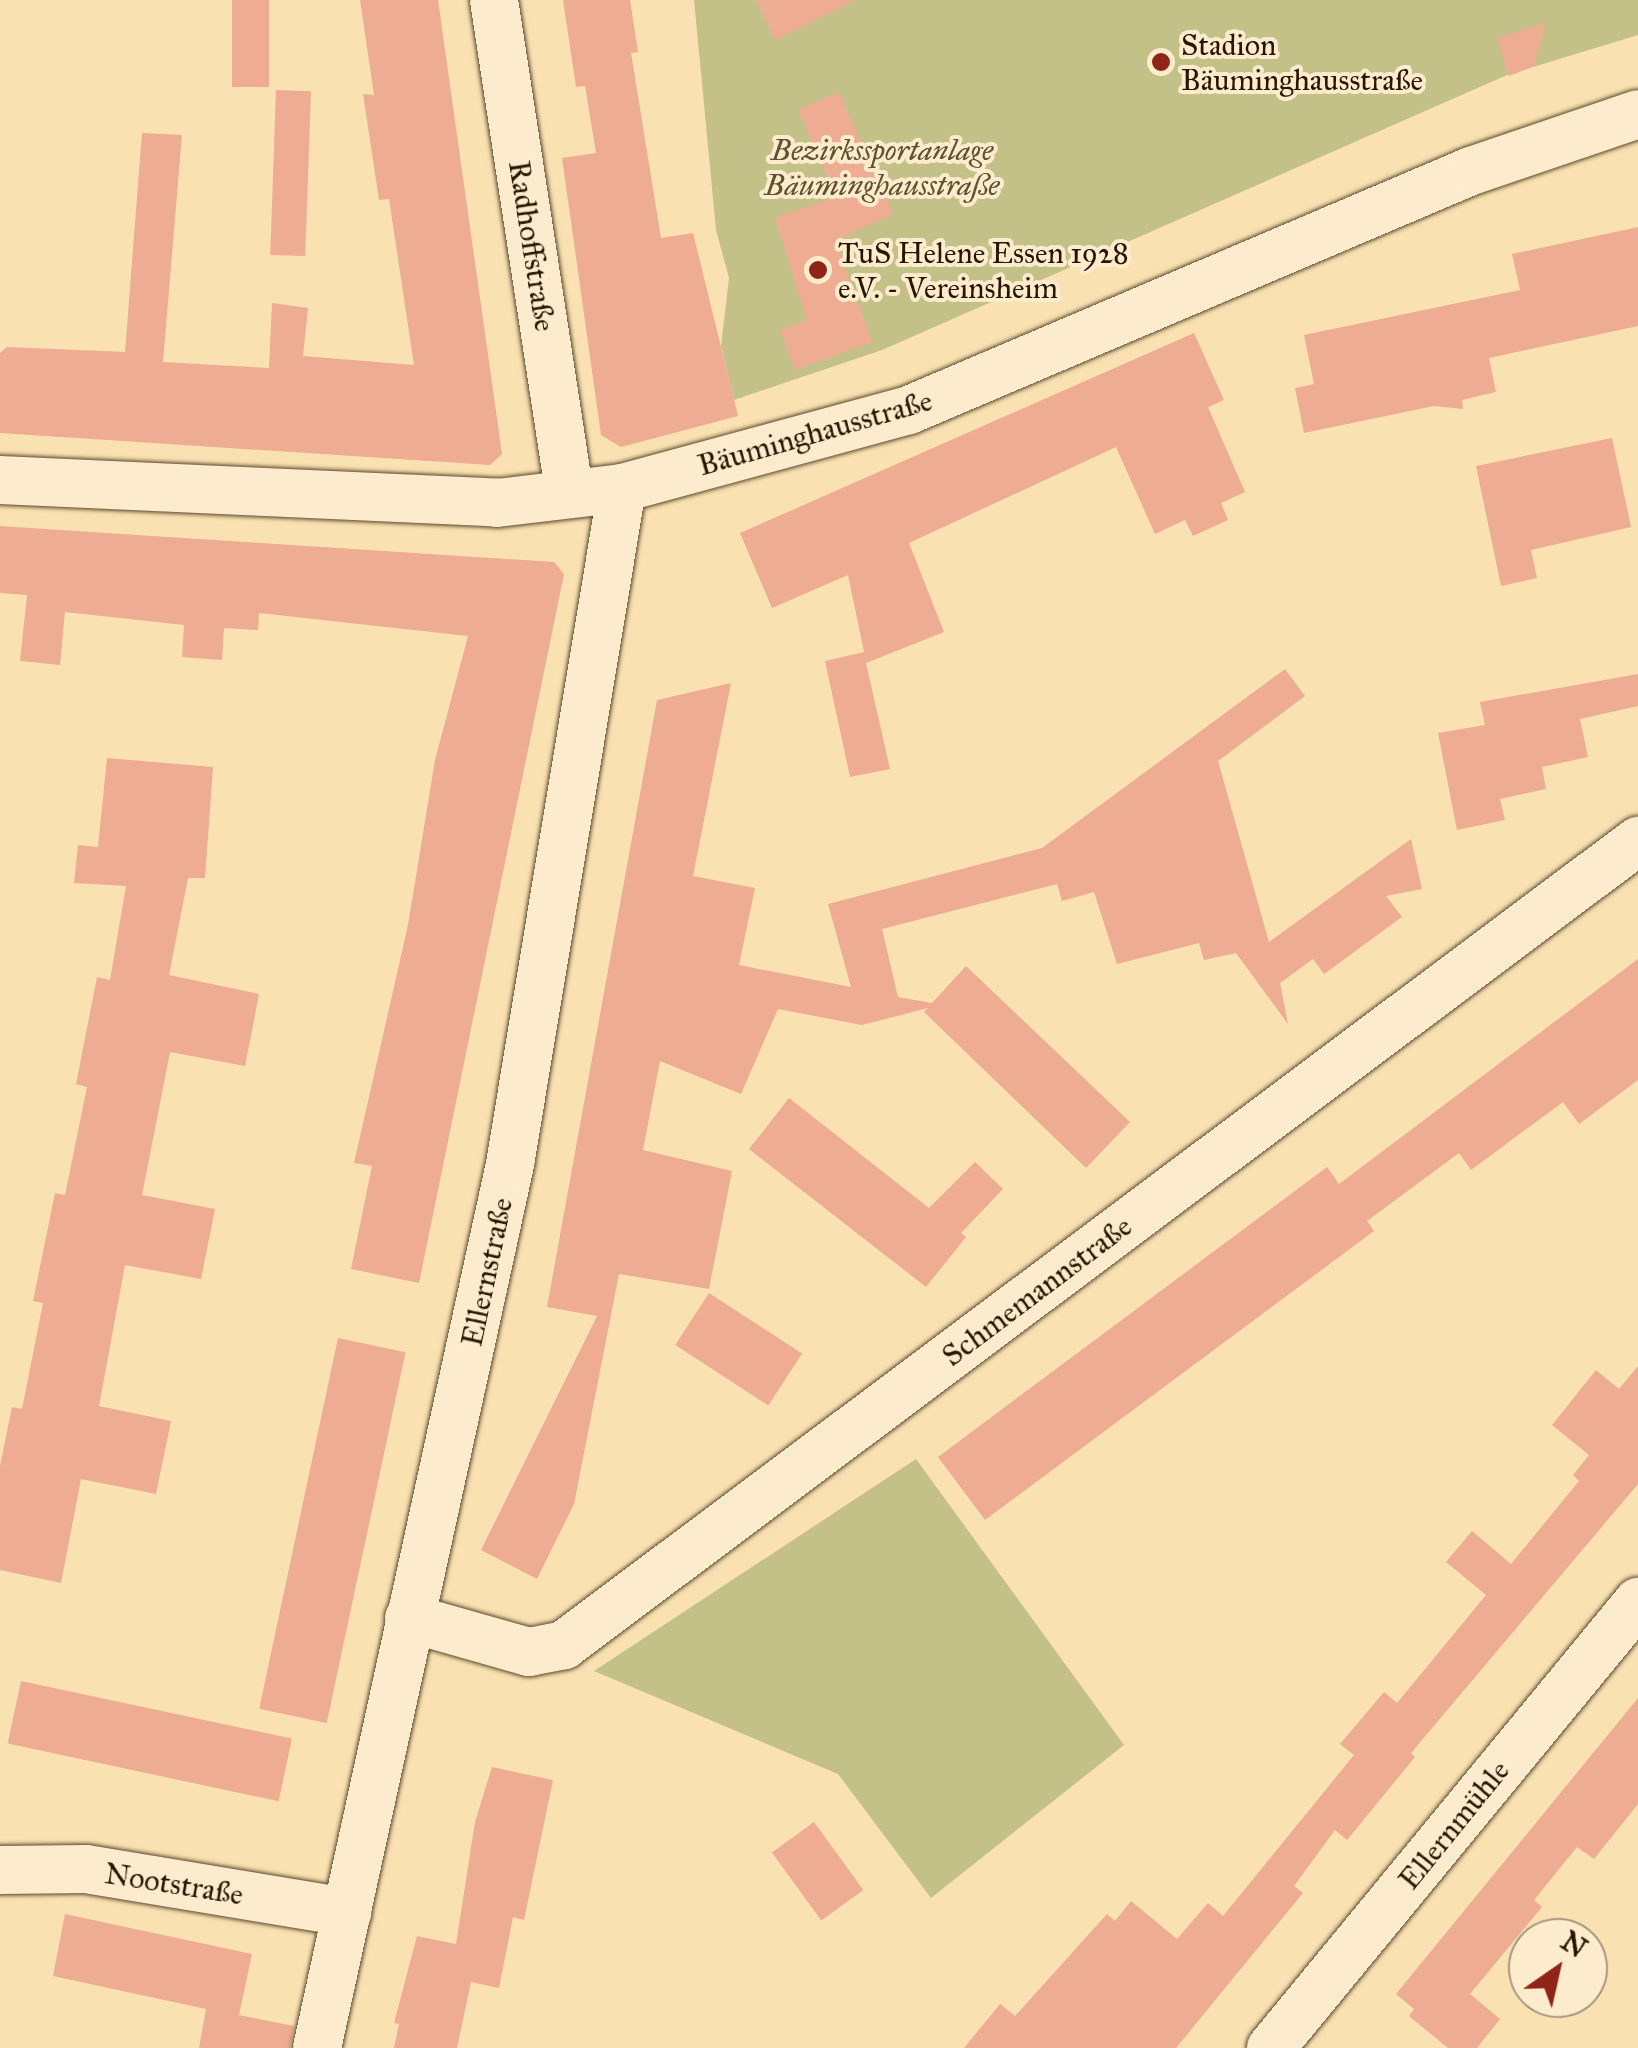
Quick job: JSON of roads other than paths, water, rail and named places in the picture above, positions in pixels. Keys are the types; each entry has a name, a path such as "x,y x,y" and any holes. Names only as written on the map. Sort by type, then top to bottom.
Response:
{"street":[{"name":"Radhoffstraße","path":"494,0 569,493"},
{"name":"Bäuminghausstraße","path":"0,480 497,502 622,488 908,410 1471,172 1638,114"},
{"name":"Ellernstraße","path":"317,2048 510,1164 622,488"},
{"name":"Schmemannstraße","path":"409,1618 529,1652 564,1645 1638,841"},
{"name":"Ellernmühle","path":"1271,2048 1638,1602"},
{"name":"Nootstraße","path":"0,1870 86,1870 347,1912"}],"place":[{"name":"Stadion Bäuminghausstraße","path":"1161,62"},
{"name":"TuS Helene Essen 1928 e.V. - Vereinsheim","path":"818,270"}],"park label":[{"name":"Bezirkssportanlage Bäuminghausstraße","path":"882,167"}]}
